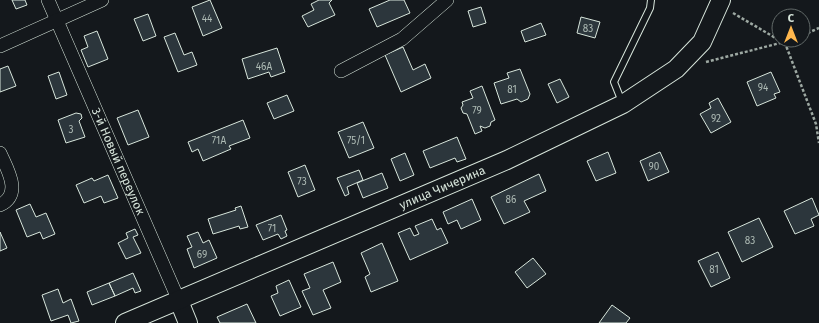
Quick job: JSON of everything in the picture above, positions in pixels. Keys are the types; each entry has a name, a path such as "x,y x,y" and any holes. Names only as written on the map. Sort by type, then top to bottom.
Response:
{"street":[{"name":"3-й Новый переулок","path":"48,0 58,20 188,323"},
{"path":"0,46 102,0"},
{"path":"341,71 402,39 447,0"},
{"name":"улица Чичерина","path":"125,323 507,160 623,104 676,69 702,42 720,2"},
{"path":"0,152 13,183 12,194 0,205"}],"lane":[{"path":"623,104 614,82 650,8 651,0"}],"path":[{"path":"720,2 771,35"},
{"path":"705,62 771,46"},
{"path":"787,48 816,124 819,143"}],"building":[{"path":"12,0 25,0 27,5 16,9"},
{"path":"210,0 222,28 203,36 192,7"},
{"path":"319,0 332,0 329,3 335,15 308,27 302,16 314,10 311,4"},
{"path":"390,0 404,0 410,13 377,27 369,9"},
{"path":"481,7 486,23 473,27 468,11"},
{"path":"148,14 156,36 143,41 134,19"},
{"path":"581,17 600,22 595,38 577,33"},
{"path":"541,23 546,35 525,42 521,31"},
{"path":"97,31 108,59 88,67 81,50 88,47 84,36"},
{"path":"175,33 184,55 192,52 197,65 178,72 164,37"},
{"path":"403,47 413,70 425,64 431,78 401,92 385,55"},
{"path":"277,48 285,72 271,77 269,72 248,79 242,59"},
{"path":"8,66 16,86 0,92 0,69"},
{"path":"520,69 530,94 528,99 521,102 517,99 501,104 494,83 509,78 507,73"},
{"path":"59,72 67,95 56,99 48,76"},
{"path":"771,72 780,92 774,94 776,98 757,106 747,82"},
{"path":"560,79 569,97 557,103 548,84"},
{"path":"482,86 495,120 491,122 490,126 485,128 480,126 482,131 475,134 467,114 463,113 461,108 463,105 462,102 473,98 470,91"},
{"path":"287,95 294,111 274,119 267,103"},
{"path":"718,98 731,122 711,133 700,114 711,108 709,103"},
{"path":"138,110 149,137 128,145 117,118"},
{"path":"76,113 81,114 82,118 79,121 85,137 66,143 58,120"},
{"path":"243,120 250,138 229,146 231,149 203,161 198,149 192,152 188,142"},
{"path":"363,122 374,148 349,158 338,132"},
{"path":"457,137 466,159 457,162 455,158 430,168 423,151"},
{"path":"608,152 616,173 596,181 587,161"},
{"path":"660,152 669,172 648,181 640,161"},
{"path":"405,153 414,175 400,181 391,159"},
{"path":"305,165 315,190 298,197 288,172"},
{"path":"359,170 363,180 347,187 349,194 345,196 337,178"},
{"path":"382,173 388,188 363,198 357,183"},
{"path":"539,174 546,191 524,201 530,212 504,224 491,197"},
{"path":"108,175 118,198 104,203 101,196 84,203 76,185 92,178 94,181"},
{"path":"812,198 819,215 811,219 814,226 795,234 784,211"},
{"path":"472,199 481,220 461,229 457,220 448,224 443,212"},
{"path":"30,204 36,217 46,213 55,234 43,239 40,232 27,237 16,210"},
{"path":"241,206 248,227 240,229 239,226 213,234 208,219 236,210 235,208"},
{"path":"281,215 287,230 285,231 287,236 281,239 278,234 263,240 256,225"},
{"path":"759,218 773,247 742,262 728,232"},
{"path":"432,219 437,230 441,228 448,243 410,260 398,233 410,228 414,236 419,234 415,226"},
{"path":"135,229 138,235 133,237 141,253 126,259 118,243 128,238 126,233"},
{"path":"0,232 7,248 0,251"},
{"path":"198,232 203,243 209,240 217,258 194,268 187,249 192,247 187,236"},
{"path":"382,243 398,281 371,292 365,277 370,274 361,253"},
{"path":"718,252 730,278 711,287 698,261"},
{"path":"533,258 546,274 527,288 515,272"},
{"path":"333,262 341,282 323,290 331,308 313,315 302,291 310,288 304,274"},
{"path":"133,273 141,291 135,293 133,288 115,296 109,283"},
{"path":"289,280 301,307 280,316 271,296 278,293 276,286"},
{"path":"109,283 115,296 92,305 87,292"},
{"path":"58,289 63,303 71,299 79,321 71,323 68,315 51,321 42,295"},
{"path":"247,304 256,323 220,323 217,317"},
{"path":"612,305 630,318 626,323 599,323"}]}
